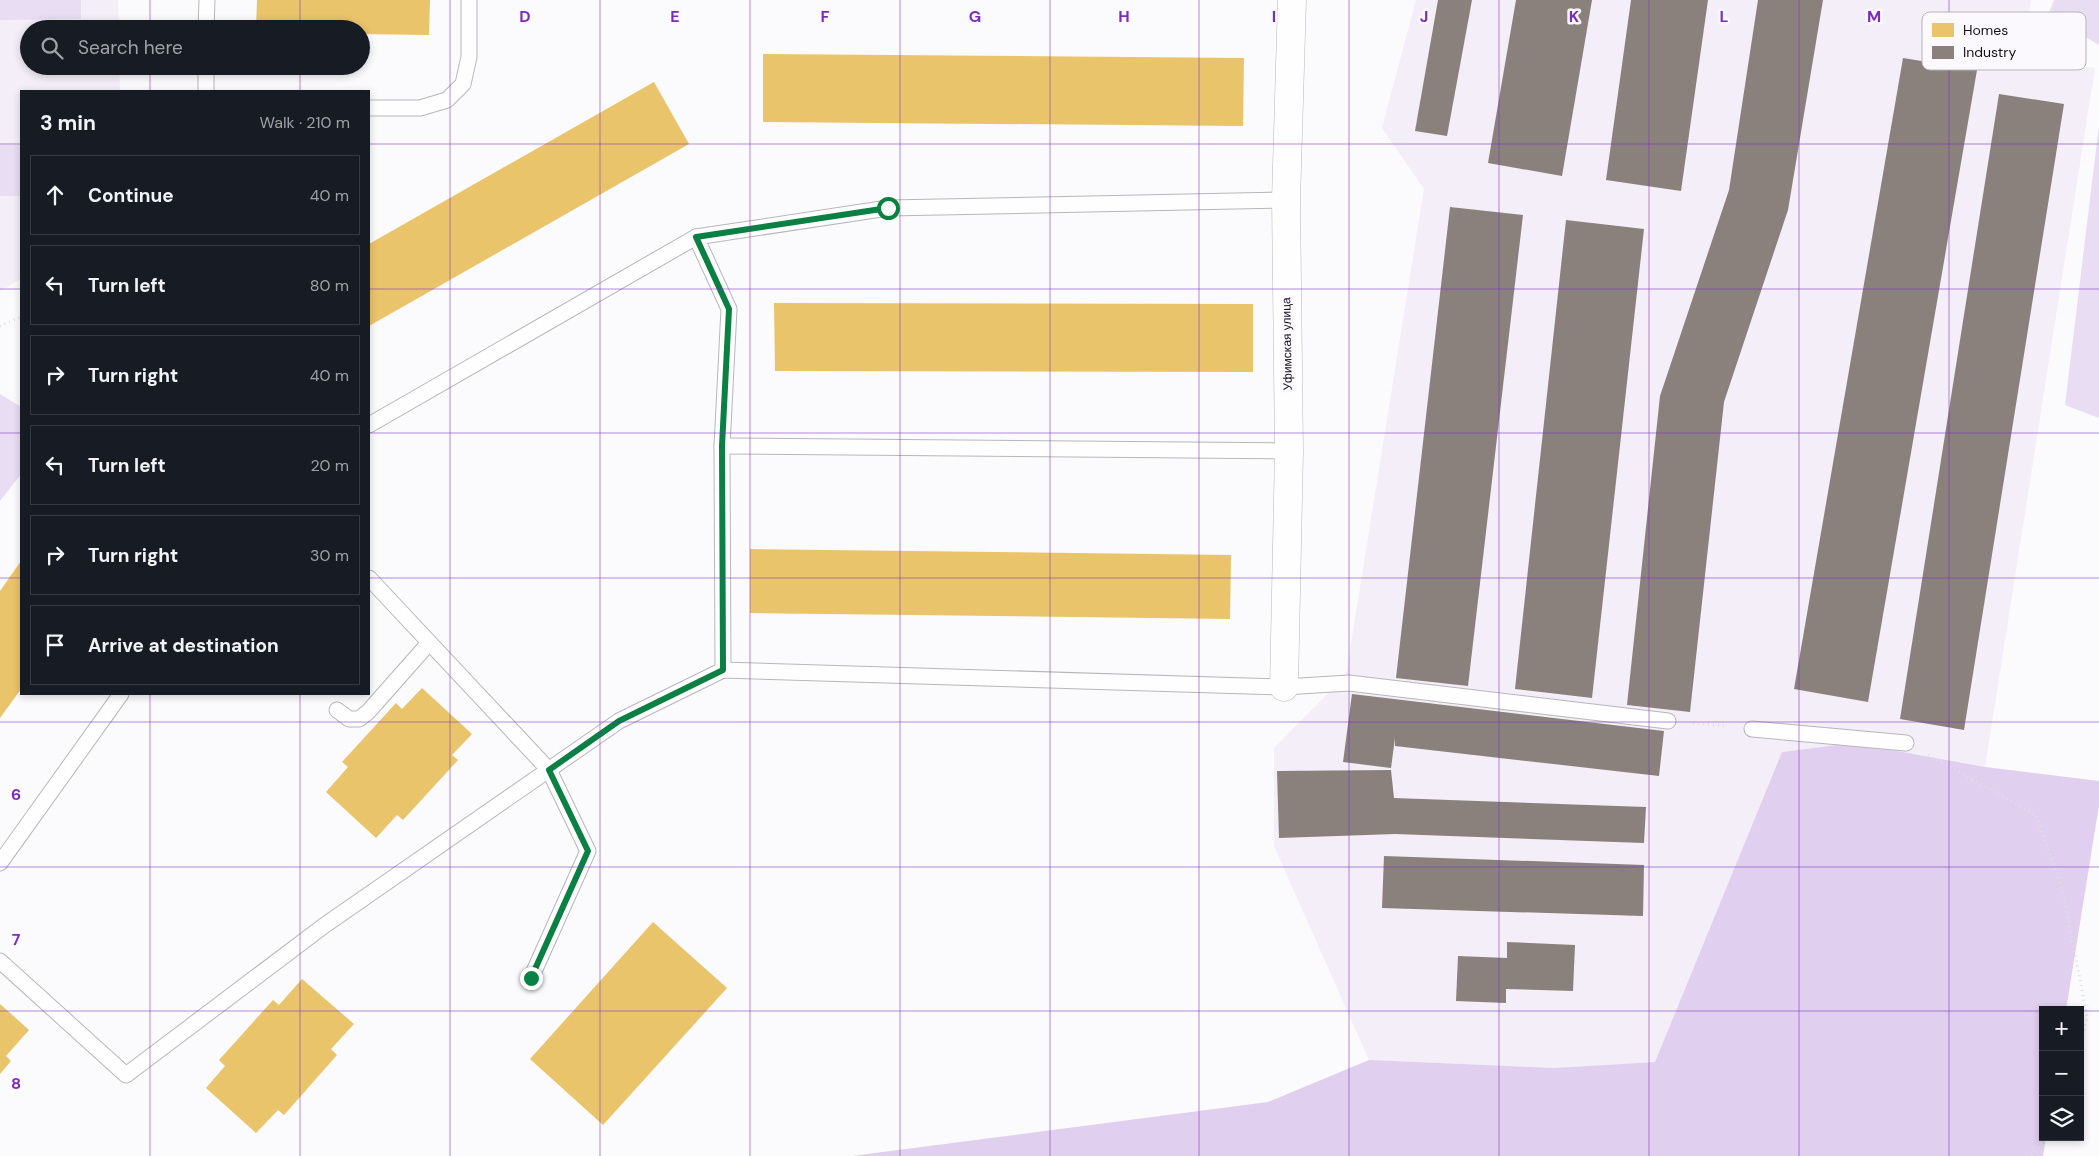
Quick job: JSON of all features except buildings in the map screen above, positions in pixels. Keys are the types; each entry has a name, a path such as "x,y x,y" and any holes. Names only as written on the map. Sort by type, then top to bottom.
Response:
{"street":[{"name":"Уфимская улица","path":"1284,687 1288,451 1286,200 1292,0"}],"lane":[{"path":"206,20 207,0"},
{"path":"370,108 420,108 447,100 463,84 469,57 469,0"},
{"path":"206,75 206,90"},
{"path":"370,425 696,237 888,208 1286,200"},
{"path":"696,237 729,309 722,446 723,670"},
{"path":"722,446 1288,451"},
{"path":"370,579 549,770 588,851 531,978"},
{"path":"337,710 349,719 359,718 368,712 429,643"},
{"path":"0,961 126,1076 325,925 619,721 723,670 1284,687 1348,683 1668,721"},
{"path":"0,863 120,695"},
{"path":"1752,729 1906,743"}],"path":[{"path":"0,326 20,317"},
{"path":"1668,721 1752,729"},
{"path":"1906,743 2036,815 2063,891 2088,1017 2084,1033"},
{"path":"2032,1156 2044,1141"}],"shaded area":[{"path":"0,0 118,0 119,20 20,20 20,75 119,75 120,90 20,90 20,280 0,291"},
{"path":"0,0 81,0 81,19 0,20"},
{"path":"1416,0 2031,0 2029,12 1922,12 1922,70 2086,70 2086,67 2095,68 1985,767 1854,743 1782,752 1655,1062 1554,1068 1369,1060 1274,846 1274,748 1346,675 1424,189 1382,128"},
{"path":"2054,0 2099,0 2099,45 2086,37 2086,12 2049,12"},
{"path":"2099,125 2099,418 2065,405"},
{"path":"0,145 20,145 20,196 0,196"},
{"path":"0,394 20,406 20,475 0,501"},
{"path":"1853,743 1985,767 2099,781 2099,805 2067,1006 2039,1006 2039,1141 2045,1141 2043,1156 852,1156 1268,1102 1369,1060 1554,1068 1655,1062 1782,752"}],"route":[{"path":"531,978 588,851 549,770 619,721 723,670 722,446 729,309 696,237 888,208"}]}
